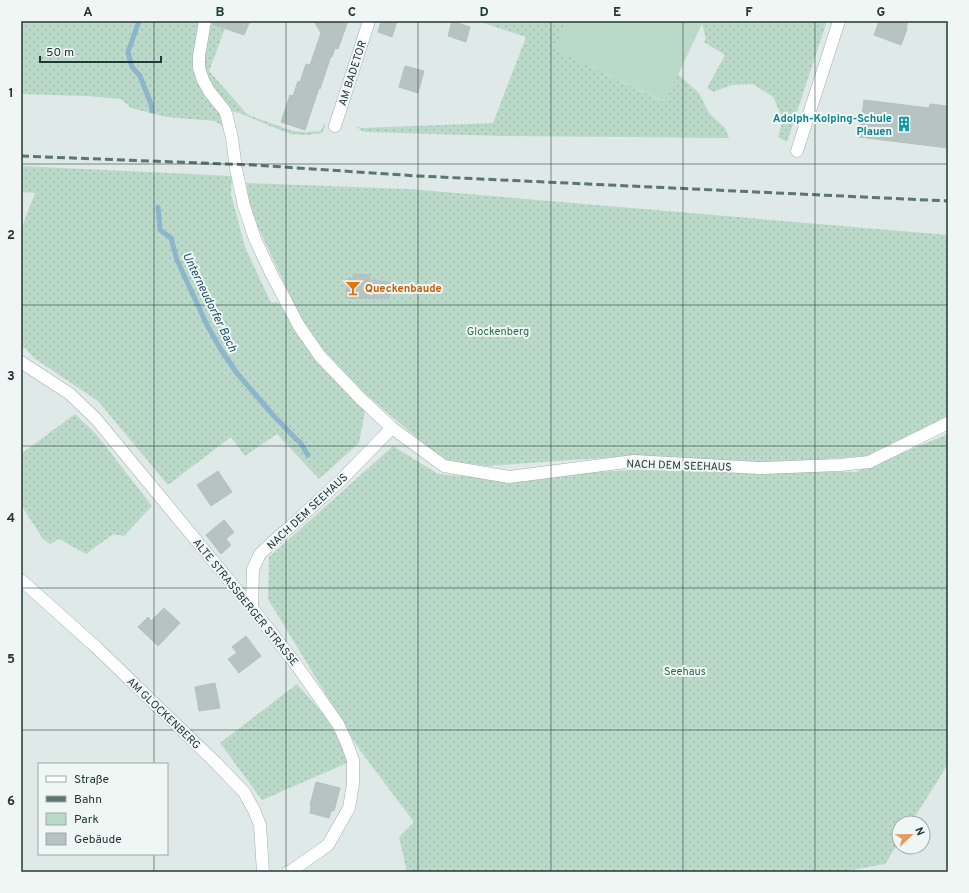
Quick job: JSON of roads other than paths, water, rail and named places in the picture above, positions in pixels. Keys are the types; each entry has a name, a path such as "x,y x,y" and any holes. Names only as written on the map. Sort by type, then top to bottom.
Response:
{"street":[{"name":"NACH DEM SEEHAUS","path":"204,21 199,56 199,68 202,80 225,111 232,138 236,169 244,206 255,239 298,326 320,356 360,398 392,428 444,466 509,477 634,461 759,468 840,466 869,462 948,423"},
{"name":"AM BADETOR","path":"335,126 369,21"},
{"path":"797,151 839,21"},
{"name":"ALTE STRASSBERGER STRASSE","path":"21,362 70,394 96,420 252,608 295,663 338,724 353,760 353,784 349,808 328,845 288,872"},
{"name":"NACH DEM SEEHAUS","path":"252,608 253,569 260,554 341,480 392,428"},
{"name":"AM GLOCKENBERG","path":"21,580 101,652 244,792 260,825 263,872"}],"waterway":[{"name":"Unterneudorfer Bach","path":"139,21 128,52 132,67 140,76 151,104 152,111"},
{"name":"Unterneudorfer Bach","path":"158,207 160,230 171,238 177,260 207,325 220,348 236,372 273,415 300,442 308,455"}],"railway":[{"path":"21,156 253,165 418,176 948,201"}],"place":[{"name":"Adolph-Kolping-Schule Plauen","path":"904,124"},
{"name":"Queckenbaude","path":"353,288"}],"park label":[{"name":"Glockenberg","path":"498,331"},
{"name":"Seehaus","path":"685,671"}]}
